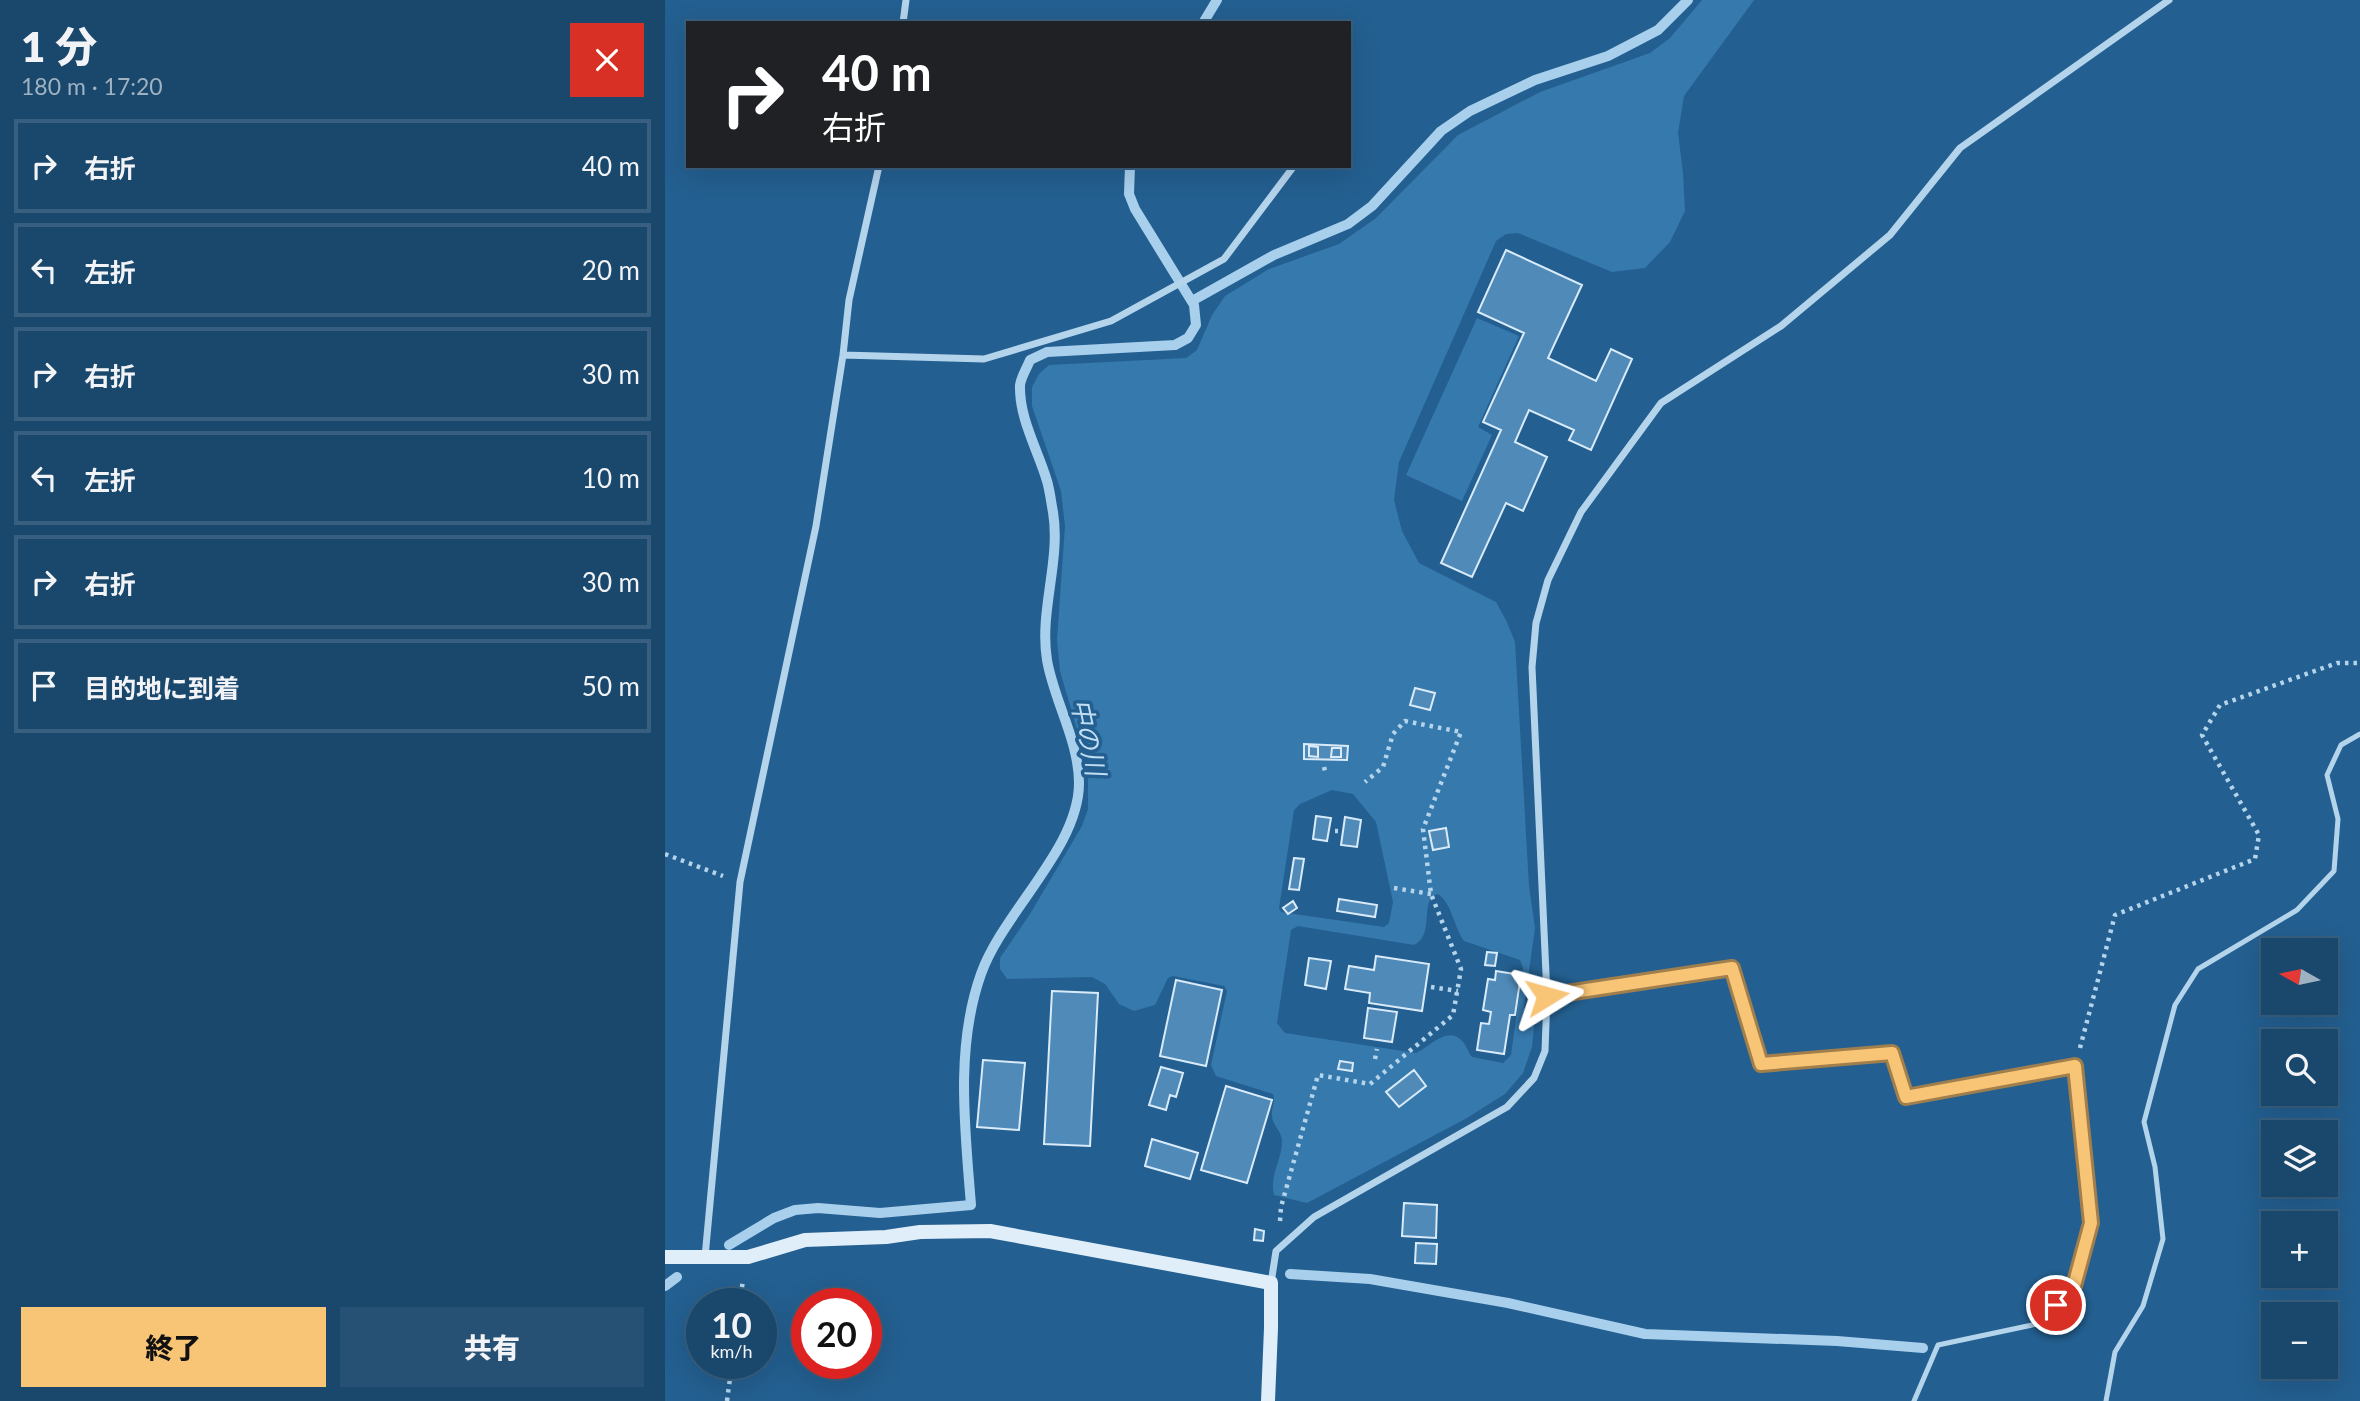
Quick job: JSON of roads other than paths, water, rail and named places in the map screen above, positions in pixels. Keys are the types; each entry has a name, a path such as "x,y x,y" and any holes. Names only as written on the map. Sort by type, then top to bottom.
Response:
{"main road":[{"path":"665,1257 748,1256 805,1240 886,1237 920,1232 990,1231 1271,1283 1268,1401"}],"street":[{"path":"902,21 906,0"},
{"path":"1271,1283 1276,1251 1314,1217 1507,1107 1534,1078 1545,1051 1547,996 1532,667 1536,623 1548,580 1581,512 1661,403 1781,326 1889,235 1961,148 2169,0"},
{"path":"705,1258 740,882 816,526 849,300 879,168"},
{"path":"843,355 984,359 1111,321 1224,259 1292,168"}],"lane":[{"path":"2106,1401 2115,1352 2143,1306 2163,1239 2155,1167 2144,1122 2175,1005 2197,969 2297,910 2334,871 2338,819 2327,775 2340,745 2360,734"},
{"path":"1547,996 1732,968 1761,1064 1892,1053 1906,1097 2075,1066 2091,1223 2074,1286 2037,1324 1938,1345 1914,1401"}],"waterway":[{"name":"中の川","path":"1204,21 1217,0"},
{"path":"1192,301 1274,255 1348,224 1372,206 1441,131 1470,111 1535,80 1608,56 1658,30 1688,0"},
{"name":"中の川","path":"729,1245 774,1218 795,1210 818,1208 880,1213 971,1205 964,1088 973,1002 981,974 992,951 1067,832 1076,807 1079,783 1075,752 1050,675 1045,642 1054,549 1053,512 1047,481 1023,410 1020,385 1030,360 1047,352 1175,345 1188,338 1196,325 1194,305 1135,209 1129,194 1130,168"},
{"path":"1290,1274 1370,1279 1508,1303 1645,1334 1837,1341 1923,1348"},
{"name":"中の川","path":"665,1286 677,1277"}]}
